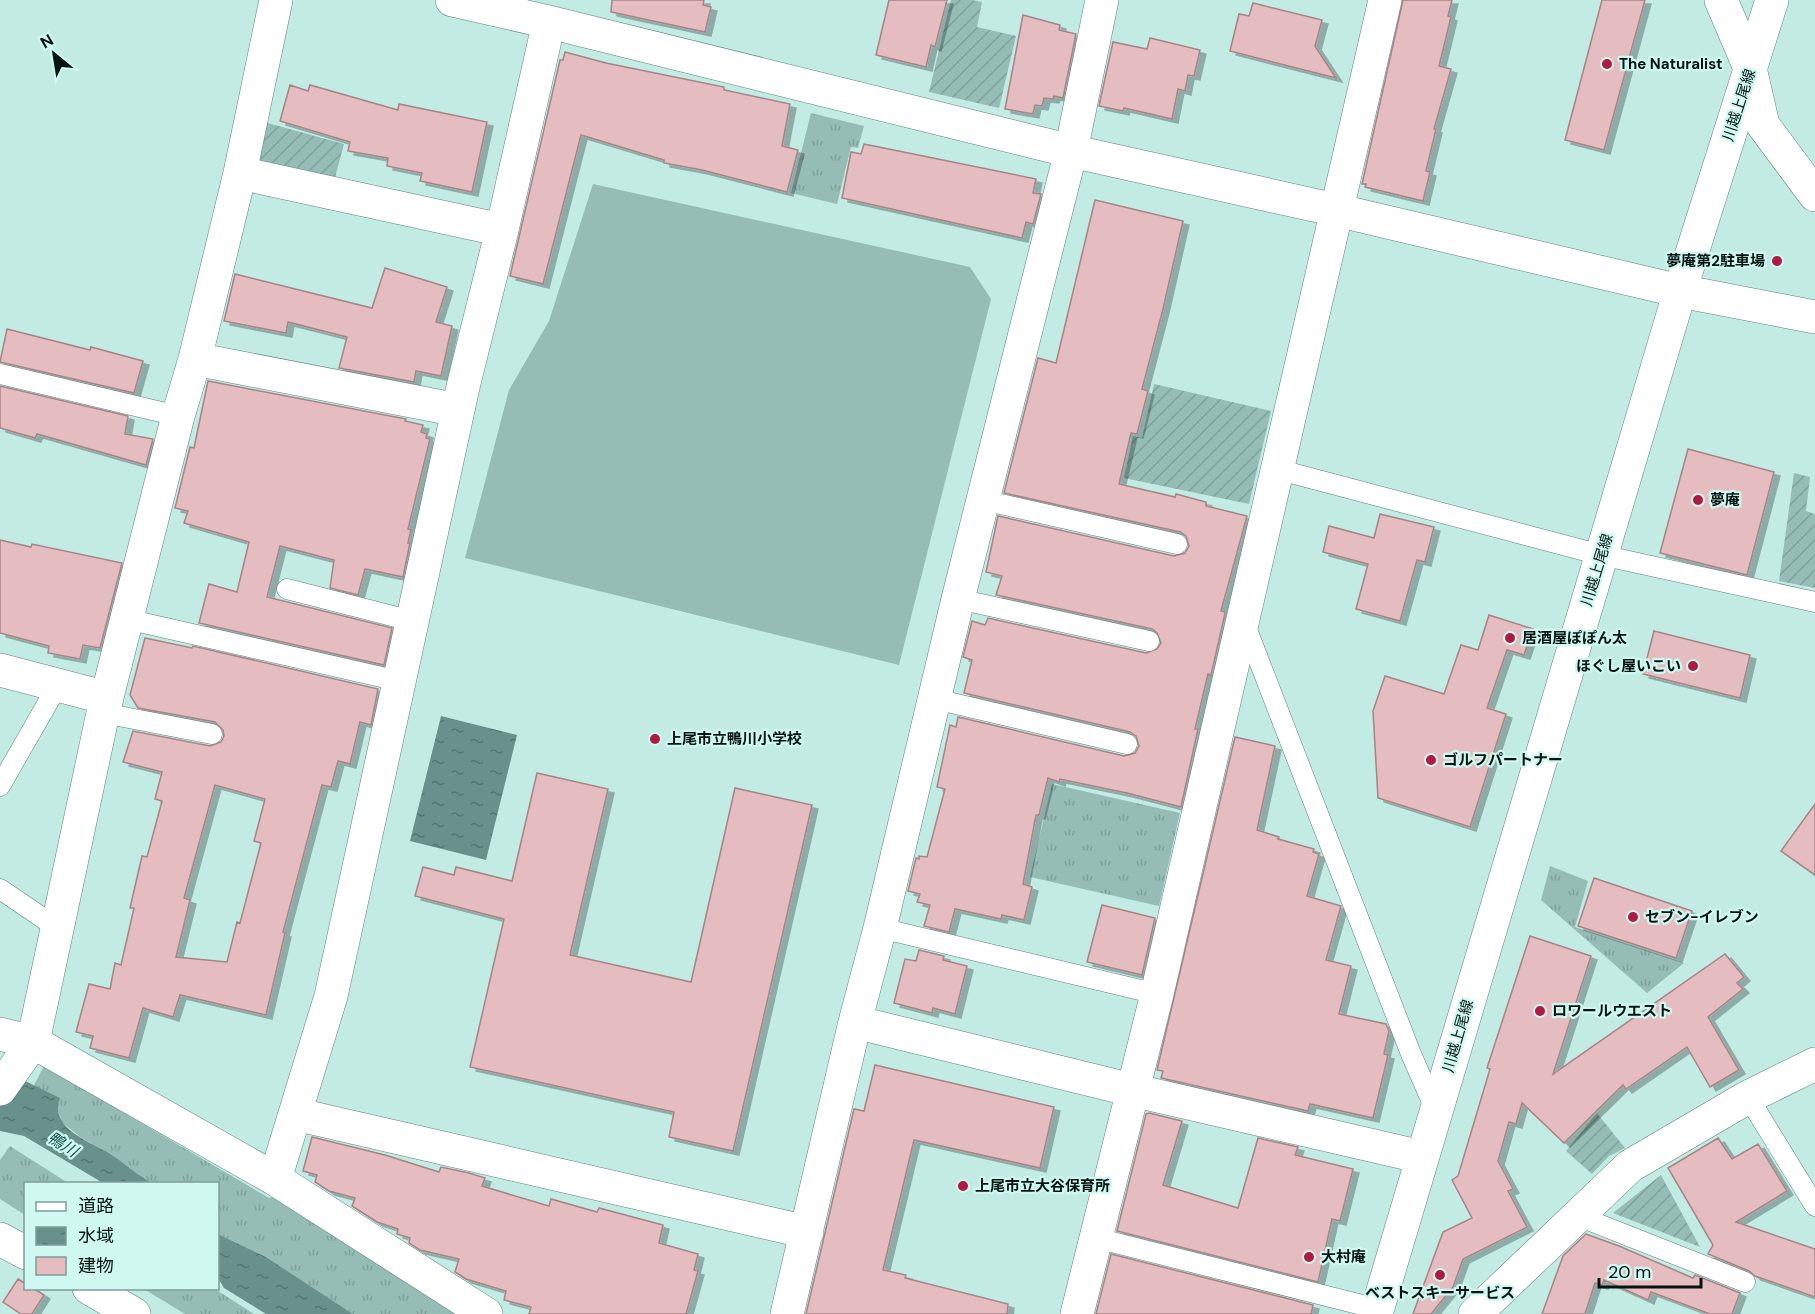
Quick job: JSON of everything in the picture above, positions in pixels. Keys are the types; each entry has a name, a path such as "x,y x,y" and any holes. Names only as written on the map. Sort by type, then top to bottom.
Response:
{"street":[{"path":"16,1066 56,927 126,619 178,416 195,359 240,173 276,0"},
{"path":"452,0 1071,151 1336,210 1680,291 1815,317"},
{"path":"786,1314 958,599 1071,151 1102,0"},
{"path":"1077,1314 1156,994 1385,0"},
{"path":"1721,0 1750,68 1763,125 1815,195"},
{"name":"川越上尾線","path":"1377,1311 1680,291 1772,0"},
{"path":"275,1179 332,996 458,410 549,22"},
{"path":"240,173 502,230"},
{"path":"195,359 458,410"},
{"path":"0,670 58,685 105,705"},
{"path":"855,1022 1132,1090 1422,1157"},
{"path":"0,1034 16,1066 275,1179 486,1314"},
{"path":"1475,1314 1630,1166 1749,1097 1815,1064"},
{"path":"295,1114 807,1232"},
{"path":"0,1239 24,1252"},
{"path":"92,1290 134,1314"}],"lane":[{"path":"0,374 178,416"},
{"path":"1276,469 1601,555 1815,602"},
{"path":"983,500 1177,544"},
{"path":"287,589 412,621"},
{"path":"958,599 1149,641"},
{"path":"1242,617 1411,1054 1436,1112"},
{"path":"126,619 399,681"},
{"path":"0,786 58,685"},
{"path":"935,699 1127,744"},
{"path":"105,705 212,734"},
{"path":"0,889 56,927"},
{"path":"880,928 1156,994"},
{"path":"1749,1097 1815,1206"},
{"path":"1578,1216 1745,1282"},
{"path":"1096,1238 1377,1311"}],"green space":[{"path":"951,0 982,2 977,27 1016,36 999,108 929,92"},
{"path":"811,113 864,126 858,148 851,147 837,204 791,193"},
{"path":"264,122 344,144 333,185 253,162"},
{"path":"593,184 970,267 991,299 899,665 465,558 509,390 549,321"},
{"path":"1154,384 1271,411 1249,504 1124,478 1133,436 1142,438"},
{"path":"1794,473 1810,477 1806,511 1815,514 1815,588 1779,581"},
{"path":"1052,784 1180,813 1159,906 1030,877"},
{"path":"1550,866 1588,881 1575,927 1684,963 1647,993 1541,900"},
{"path":"44,1066 269,1198 281,1194 469,1314 353,1314 266,1257 219,1234 219,1182 150,1182 133,1172 111,1154 80,1137 62,1122 57,1107 34,1085"},
{"path":"1597,1113 1625,1148 1609,1156 1592,1174 1566,1151"},
{"path":"10,1146 66,1182 24,1182 24,1214 0,1199 0,1160"},
{"path":"1661,1175 1700,1247 1613,1213"},
{"path":"146,1290 217,1290 254,1314 185,1314"}],"water":[{"path":"441,716 517,735 486,860 410,841"},
{"name":"鴨川","path":"0,1073 21,1079 60,1098 59,1115 71,1131 109,1153 150,1182 101,1182 24,1136 0,1131"},
{"path":"219,1234 266,1257 353,1314 266,1314 224,1288 219,1280"}],"building":[{"path":"612,0 704,0 703,5 711,7 705,32 611,12"},
{"path":"889,0 947,0 935,47 931,45 926,67 876,55"},
{"path":"1403,0 1452,0 1448,16 1451,17 1439,66 1451,69 1434,129 1436,129 1426,171 1430,172 1423,201 1365,187 1366,184 1362,184"},
{"path":"1602,0 1645,0 1604,150 1565,140"},
{"path":"1253,3 1322,20 1315,46 1336,78 1230,51 1239,14 1249,16"},
{"path":"1023,15 1060,25 1059,30 1076,34 1063,98 1054,96 1053,99 1044,98 1042,106 1035,105 1033,114 1005,109"},
{"path":"1150,38 1200,50 1194,76 1188,75 1185,91 1178,89 1172,119 1124,108 1123,111 1099,106 1113,42 1147,49"},
{"path":"565,52 790,104 782,146 798,150 787,192 702,170 664,163 664,160 581,135 543,284 510,276 560,60 563,60"},
{"path":"290,85 308,91 310,85 398,110 399,104 487,122 472,192 420,181 422,173 387,166 388,158 348,151 350,142 280,121"},
{"path":"864,144 1036,179 1033,193 1041,194 1033,224 1026,222 1022,238 842,198 851,152 861,154"},
{"path":"1095,200 1183,221 1142,389 1148,391 1137,434 1131,433 1119,484 1175,497 1176,494 1206,502 1206,506 1247,516 1221,611 1225,612 1224,618 1211,675 1208,674 1195,729 1198,729 1181,807 1127,793 1060,779 1059,782 1048,778 1039,815 1036,815 1023,884 1032,887 1024,920 1002,915 1001,919 955,909 949,932 924,926 930,905 917,902 920,894 908,891 916,858 927,857 945,789 937,787 950,725 956,727 958,717 1124,756 1135,753 1139,746 1136,736 1130,732 964,693 972,660 963,657 972,621 985,625 988,618 1146,653 1157,649 1161,643 1157,633 1152,629 996,595 1002,576 986,572 998,516 1174,556 1185,553 1189,546 1186,536 1180,532 1004,493 1038,358 1056,363"},
{"path":"385,268 447,287 436,322 452,326 441,376 416,371 414,382 339,368 347,337 288,322 286,333 224,321 235,274 372,308"},
{"path":"7,329 143,361 134,393 0,362"},
{"path":"208,381 406,419 405,421 423,425 421,432 427,434 426,438 430,439 408,529 411,530 408,543 410,543 403,577 365,569 358,595 330,588 334,560 280,546 267,597 392,628 384,665 199,623 209,584 237,592 249,542 184,523 188,511 175,508 190,447 194,448"},
{"path":"0,386 128,416 125,434 153,439 146,465 37,434 35,438 0,428"},
{"path":"1688,449 1774,472 1747,575 1660,553"},
{"path":"1380,514 1434,527 1425,562 1417,560 1400,621 1356,609 1368,564 1323,552 1329,526 1374,538"},
{"path":"0,540 31,547 32,544 122,563 100,648 83,645 80,659 48,653 49,646 0,633"},
{"path":"1489,615 1533,629 1524,655 1507,650 1487,708 1506,714 1470,827 1378,798 1373,711 1385,676 1444,694 1461,645 1478,650"},
{"path":"1654,631 1750,655 1740,698 1643,674"},
{"path":"145,638 192,648 193,646 378,689 371,725 360,722 350,764 338,761 331,787 322,785 283,932 285,933 266,1015 180,995 173,1017 143,1008 129,1058 90,1048 93,1036 76,1032 89,984 110,989 115,963 121,965 134,908 130,908 142,856 147,857 162,801 155,799 162,772 123,762 133,731 210,746 221,742 224,736 223,730 215,722 138,708 130,695","holes":["215,785 265,799 254,841 261,843 227,962 176,957 190,900 184,898"]},
{"path":"1235,737 1275,746 1257,830 1279,837 1278,839 1314,849 1313,852 1319,854 1307,896 1341,906 1326,960 1351,966 1339,1014 1386,1024 1389,1031 1384,1054 1388,1055 1373,1118 1310,1104 1308,1111 1161,1078 1163,1071 1157,1070"},
{"path":"537,773 608,789 570,955 691,982 735,788 812,805 733,1151 669,1137 674,1112 470,1067 504,919 415,896 423,867 454,875 456,867 512,881"},
{"path":"1815,804 1815,875 1781,851"},
{"path":"1594,878 1692,911 1676,958 1578,926"},
{"path":"1102,905 1155,918 1142,975 1087,962"},
{"path":"1530,936 1591,956 1553,1074 1725,954 1744,977 1737,983 1743,989 1708,1017 1739,1070 1710,1087 1687,1047 1626,1089 1623,1085 1564,1143 1522,1103 1516,1124 1509,1122 1498,1161 1513,1189 1508,1191 1527,1227 1463,1259 1453,1287 1431,1314 1413,1314 1443,1232 1472,1218 1452,1180 1458,1176 1490,1069 1487,1068"},
{"path":"919,950 944,956 943,960 967,966 955,1014 933,1008 932,1013 894,1003 905,959 916,961"},
{"path":"875,1065 1054,1107 1040,1168 914,1140 883,1270 906,1275 905,1278 1008,1304 1007,1314 806,1314 854,1109 864,1111"},
{"path":"1146,1114 1182,1121 1163,1185 1238,1208 1258,1138 1298,1147 1295,1155 1353,1169 1340,1221 1332,1219 1318,1282 1117,1231"},
{"path":"312,1137 385,1155 439,1172 441,1167 469,1173 485,1178 482,1186 549,1206 551,1199 597,1212 599,1208 663,1225 659,1243 698,1254 694,1270 698,1271 686,1314 529,1314 531,1307 504,1300 506,1291 466,1279 455,1272 459,1259 420,1250 409,1243 410,1238 397,1234 398,1229 377,1222 352,1206 355,1198 329,1191 315,1182 317,1175 303,1171"},
{"path":"1718,1138 1732,1159 1758,1144 1787,1191 1736,1222 1815,1249 1815,1297 1755,1276 1749,1271 1708,1254 1713,1245 1668,1168"},
{"path":"1586,1234 1693,1278 1695,1275 1740,1293 1732,1314 1710,1314 1651,1292 1648,1300 1604,1280 1602,1285 1595,1283 1585,1314 1542,1314 1563,1256"},
{"path":"1111,1254 1313,1305 1311,1314 1096,1314"},
{"path":"18,1279 24,1283 24,1290 36,1290 44,1295 32,1314 21,1314 3,1302"}],"place":[{"name":"The Naturalist","path":"1607,64"},
{"name":"夢庵第2駐車場","path":"1777,261"},
{"name":"夢庵","path":"1698,500"},
{"name":"居酒屋ぽぽん太","path":"1510,638"},
{"name":"ほぐし屋いこい","path":"1693,666"},
{"name":"上尾市立鴨川小学校","path":"655,739"},
{"name":"ゴルフパートナー","path":"1431,760"},
{"name":"セブン-イレブン","path":"1633,917"},
{"name":"ロワールウエスト","path":"1540,1011"},
{"name":"上尾市立大谷保育所","path":"963,1186"},
{"name":"大村庵","path":"1309,1257"},
{"name":"ベストスキーサービス","path":"1440,1275"}]}
